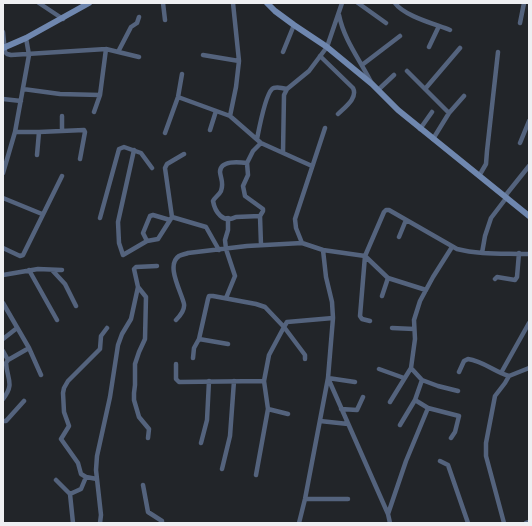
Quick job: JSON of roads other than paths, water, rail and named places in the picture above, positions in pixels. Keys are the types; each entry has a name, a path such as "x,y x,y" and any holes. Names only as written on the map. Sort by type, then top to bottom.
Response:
{"main road":[{"path":"4,47 26,38 63,19 89,3"},
{"path":"267,3 294,25 327,47 372,84 420,129 529,216"}],"street":[{"path":"39,3 63,19"},
{"path":"163,3 165,20"},
{"path":"230,116 236,87 238,62 234,3"},
{"path":"283,152 284,96 287,89 308,71 327,47 342,3"},
{"path":"358,3 386,23"},
{"path":"395,3 397,6 410,14 450,30"},
{"path":"520,23 524,3"},
{"path":"338,14 346,37 372,84"},
{"path":"118,52 132,27 137,23 139,18"},
{"path":"283,52 294,25"},
{"path":"429,47 439,26"},
{"path":"3,32 4,47 7,54 29,55 106,49 139,57"},
{"path":"362,65 400,36"},
{"path":"3,173 16,132 29,55 26,38"},
{"path":"425,89 460,48"},
{"path":"94,112 100,95 106,49"},
{"path":"479,176 487,160 498,52"},
{"path":"203,55 238,62"},
{"path":"320,56 353,88 355,92 354,97 338,114"},
{"path":"407,70 449,113"},
{"path":"165,132 178,97 182,74"},
{"path":"378,90 394,76"},
{"path":"261,245 260,216 263,211 247,198 243,190 243,186 248,174 247,163 259,141 267,99 272,89 276,87 287,89"},
{"path":"23,89 60,94 100,95"},
{"path":"433,139 449,113 464,96"},
{"path":"178,97 230,116 259,141 312,166"},
{"path":"3,99 21,101"},
{"path":"210,130 216,111"},
{"path":"420,129 432,112"},
{"path":"62,116 62,130"},
{"path":"520,143 529,121"},
{"path":"302,243 296,228 296,219 325,128"},
{"path":"16,132 62,130 85,131 80,159"},
{"path":"37,155 39,132"},
{"path":"100,218 119,149 124,148 141,153 152,168"},
{"path":"134,150 118,222 119,243 122,253 125,255 147,241 158,239 171,218 165,168 167,164 184,154"},
{"path":"247,163 235,162 222,167 220,173 223,182 221,191 213,201 216,213 222,217 233,218 260,216"},
{"path":"482,253 485,236 491,218 529,166"},
{"path":"3,248 17,256 23,255 62,176"},
{"path":"3,198 42,214"},
{"path":"370,322 362,320 360,316 365,256 384,212 390,210 452,247 468,252 529,254"},
{"path":"147,241 143,233 150,216 153,215 171,218 206,228 218,250"},
{"path":"226,298 234,276 226,249 225,240 228,230 228,218"},
{"path":"399,237 406,220"},
{"path":"176,320 184,309 184,304 175,278 174,265 178,256 188,253 261,245 302,243 323,250 365,256 388,278 426,290"},
{"path":"390,402 411,368 415,339 414,320 420,301 452,247"},
{"path":"299,523 328,378 333,318 332,302 326,277 323,250"},
{"path":"495,279 500,277 515,280 517,277 519,254"},
{"path":"100,523 101,515 97,479 97,456 110,397 118,345 122,334 131,319 138,287 134,269 136,267 157,266"},
{"path":"3,275 38,269 62,270"},
{"path":"29,270 57,320"},
{"path":"52,270 65,284 76,306"},
{"path":"382,296 388,278"},
{"path":"138,287 146,297 146,324 145,339 138,352 135,364 134,400 139,417 149,430 148,438"},
{"path":"193,358 194,348 199,339 209,296 256,304 264,307 284,327 305,355 305,359"},
{"path":"3,303 29,348 41,375"},
{"path":"256,475 268,409 264,381 269,355 284,327 289,322 333,318"},
{"path":"501,373 529,324"},
{"path":"3,339 17,328"},
{"path":"97,479 86,477 81,474 78,462 61,439 69,426 64,412 63,393 68,382 100,349 101,336 107,328"},
{"path":"392,328 414,330"},
{"path":"199,339 228,344"},
{"path":"3,399 10,388 6,363 8,360 29,348"},
{"path":"3,351 8,360"},
{"path":"459,372 464,362 468,359 475,360 509,376"},
{"path":"176,364 177,381 264,381"},
{"path":"411,368 422,380 458,391"},
{"path":"504,523 486,456 486,443 495,396 509,376 529,368"},
{"path":"379,369 404,378"},
{"path":"328,378 355,382"},
{"path":"328,378 388,514 390,523"},
{"path":"400,424 415,400 422,380"},
{"path":"201,443 207,420 209,381"},
{"path":"222,469 230,436 234,381"},
{"path":"341,409 357,410 363,396"},
{"path":"415,400 428,408 459,416 452,438"},
{"path":"3,421 6,421 24,401"},
{"path":"388,514 406,461 428,408"},
{"path":"268,409 288,414"},
{"path":"320,420 348,424"},
{"path":"440,461 448,465 468,523"},
{"path":"70,494 81,489 86,477"},
{"path":"56,480 70,494 73,523"},
{"path":"143,485 148,512 162,521 162,523"},
{"path":"305,499 348,499"}]}
